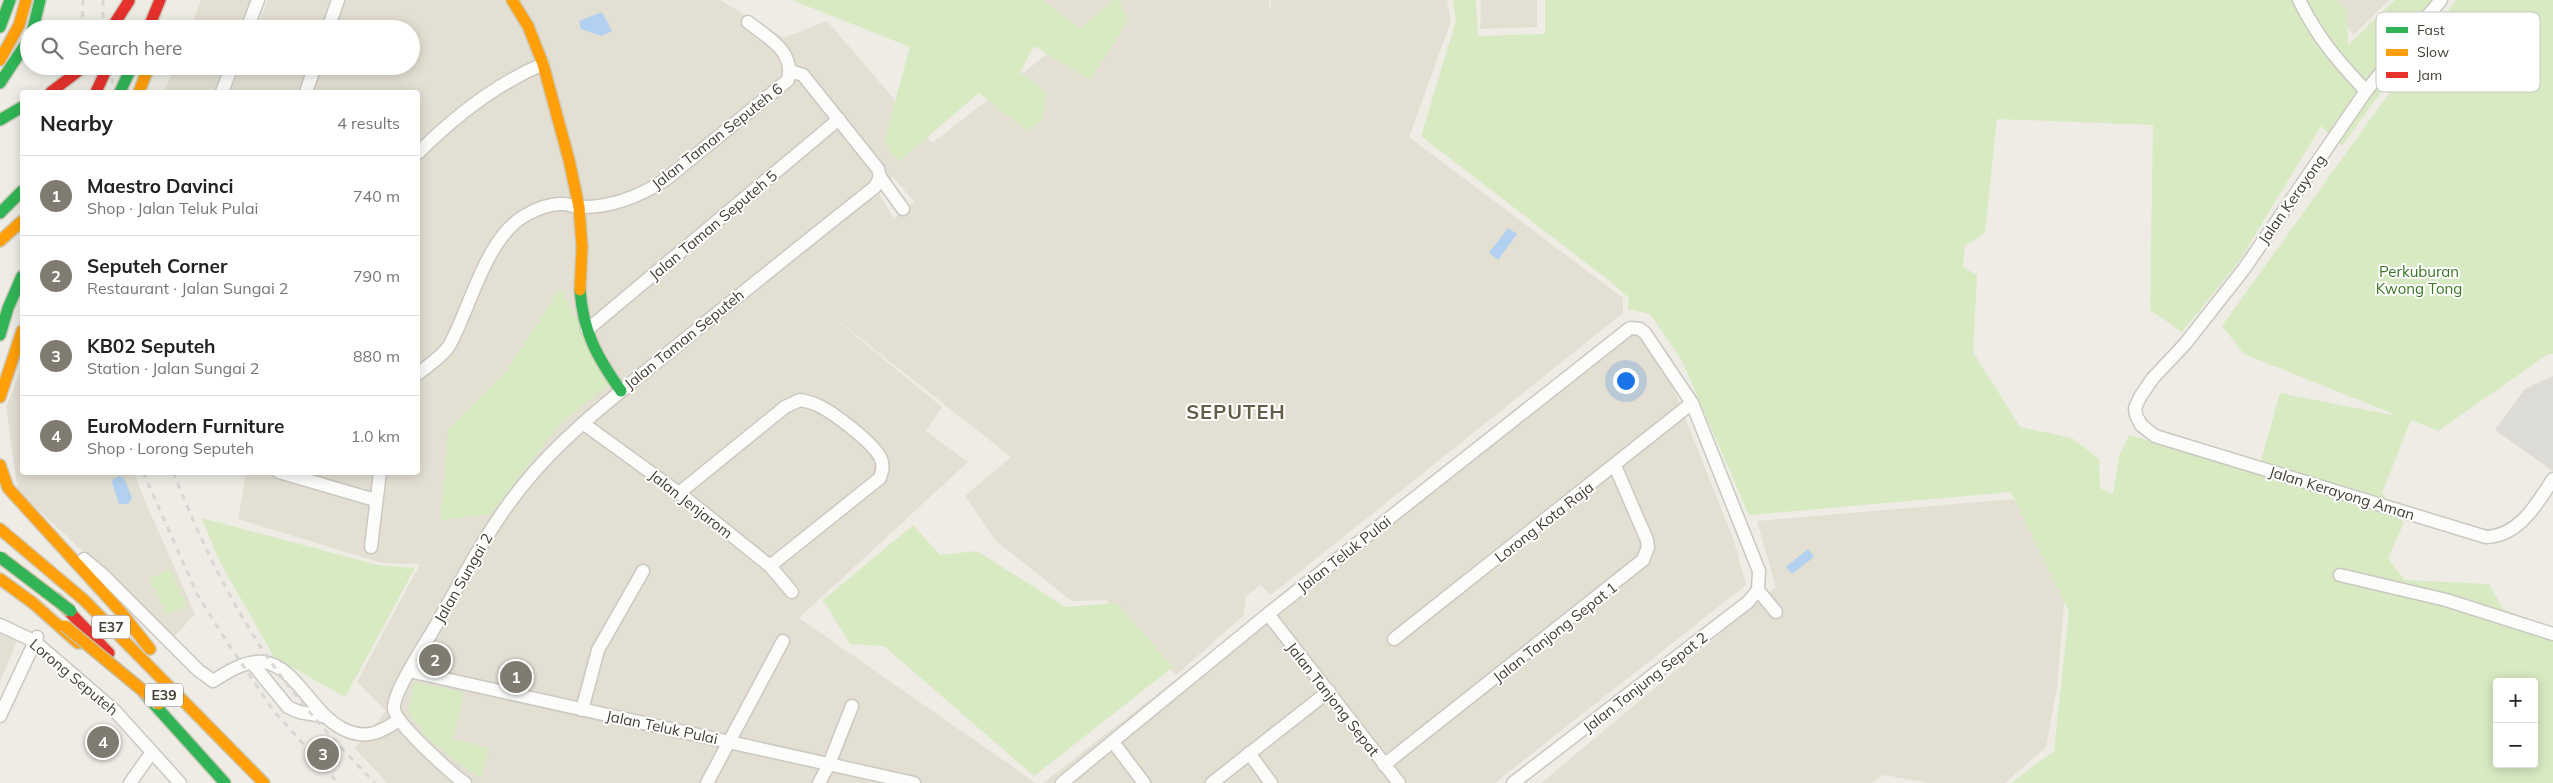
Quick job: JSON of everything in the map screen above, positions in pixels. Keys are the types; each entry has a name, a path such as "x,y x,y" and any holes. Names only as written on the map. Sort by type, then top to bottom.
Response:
{"main road":[{"path":"0,27 10,0"},
{"path":"20,20 26,0"},
{"path":"35,20 40,0"},
{"path":"152,20 161,0"},
{"path":"161,0 161,20"},
{"name":"Jalan Taman Seputeh","path":"512,0 528,26 543,64 569,160 579,207 582,247 579,282 582,317 601,362 621,391"},
{"path":"117,20 129,1"},
{"path":"124,20 129,1"},
{"path":"0,60 20,21"},
{"path":"0,83 20,53"},
{"path":"54,90 73,75"},
{"path":"97,90 104,75"},
{"path":"121,90 128,75"},
{"path":"140,90 146,75"},
{"path":"0,120 20,108"},
{"path":"0,213 20,193"},
{"path":"0,241 20,223"},
{"path":"0,335 8,308 20,281"},
{"path":"0,397 20,337"},
{"path":"0,465 4,484 120,611 215,733"},
{"name":"E37","path":"0,529 84,600 264,783"},
{"name":"E37","path":"0,546 42,583 99,642 167,728 225,783"},
{"name":"E39","path":"0,557 71,611 117,651 253,783"},
{"path":"0,579 59,626 132,694 167,728 211,783"},
{"name":"E39","path":"0,579 65,626 163,707 235,783"},
{"path":"0,595 7,596 59,626"},
{"path":"132,694 146,712"}],"street":[{"path":"250,20 258,0"},
{"path":"331,20 338,0"},
{"path":"2299,0 2311,26 2327,50 2366,91"},
{"name":"Jalan Kerayong","path":"2431,12 2441,0"},
{"path":"748,22 783,49 790,71 803,74 878,168 880,177 902,210"},
{"path":"420,151 443,128 516,75 543,64"},
{"name":"Jalan Taman Seputeh 6","path":"420,372 448,348 495,247 508,229 524,216 544,207 562,204 579,207 630,199 665,180 782,86 788,80 790,71"},
{"path":"223,90 229,75"},
{"path":"307,90 312,75"},
{"name":"Jalan Kerayong","path":"2140,397 2153,378 2185,344 2244,269 2376,79"},
{"name":"Jalan Taman Seputeh 5","path":"587,330 839,120"},
{"name":"Jalan Taman Seputeh","path":"621,391 875,187 880,177"},
{"name":"Jalan Teluk Pulai","path":"1062,783 1268,614 1630,328 1645,332 1692,403"},
{"name":"Jalan Sungai 2","path":"399,720 394,710 394,702 409,671 500,518 523,485 552,451 621,391"},
{"name":"Jalan Kerayong Aman","path":"2140,397 2135,408 2136,415 2141,425 2155,436 2486,537 2498,537 2510,532 2532,510 2553,479"},
{"path":"679,493 785,407 800,400 815,404 839,419 869,444 882,460 883,470 880,478 770,566"},
{"path":"1692,403 1759,571 1758,590 1776,612"},
{"name":"Lorong Kota Raja","path":"1394,639 1615,466 1692,403"},
{"name":"Jalan Jenjarom","path":"584,424 679,493 770,566 792,592"},
{"name":"Jalan Tanjong Sepat 1","path":"1384,765 1643,560 1648,547 1648,540 1615,466"},
{"path":"371,547 375,500 379,475"},
{"path":"302,476 375,500"},
{"path":"65,553 70,547 102,574 198,670 213,681 244,665 261,661 282,668 323,716 339,727 361,735 383,731 399,720 446,767 465,783"},
{"path":"582,710 598,650 643,571"},
{"path":"2340,576 2446,600 2553,634"},
{"name":"Jalan Tanjung Sepat 2","path":"1514,783 1748,602 1758,590"},
{"name":"Jalan Tanjong Sepat","path":"1268,614 1399,783"},
{"name":"Lorong Seputeh","path":"0,625 36,639 114,710 137,733 180,783"},
{"path":"0,716 36,639"},
{"path":"707,783 783,641"},
{"path":"252,663 288,707 299,712 323,716"},
{"name":"Jalan Teluk Pulai","path":"409,671 914,783"},
{"path":"1212,783 1329,691"},
{"path":"819,783 829,764 852,706"},
{"path":"1113,742 1144,783"},
{"path":"130,783 152,752"},
{"path":"1249,754 1271,783"}],"shaded area":[{"path":"201,0 250,0 242,20 193,20"},
{"path":"268,0 720,0 784,38 827,21 932,143 1080,29 1043,0 1269,0 1270,15 1271,0 1447,0 1451,21 1409,137 1623,298 1623,313 1271,595 1260,585 1246,596 1244,615 1176,675 1106,600 1072,601 996,541 965,496 1011,457 818,305 942,407 926,431 968,462 799,618 1036,783 387,783 355,748 386,711 357,682 420,564 382,563 238,519 246,475 420,475 420,90 231,90 237,75 420,75 420,20 260,20","holes":["893,177 914,201 894,218 877,191"]},
{"path":"1481,0 1537,0 1537,27 1480,29"},
{"path":"2323,0 2389,0 2376,12 2354,35"},
{"path":"171,75 221,75 215,90 165,90"},
{"path":"1633,323 1669,377 1734,541 1746,585 1495,783 1043,783"},
{"path":"20,372 20,475 135,475 195,614 175,636 18,491 6,407"},
{"path":"2553,376 2553,471 2495,430 2525,389"},
{"path":"2014,499 2065,593 2057,687 2046,747 2005,783 1929,783 1884,775 1871,783 1541,783 1776,587 1757,521"},
{"path":"0,634 17,641 0,682"}],"green space":[{"path":"792,0 1043,0 1080,29 1113,0 1119,0 1128,20 1090,80 1034,46 1020,72 1046,92 1043,119 1027,131 979,93 898,162 884,142 910,47"},
{"name":"Perkuburan Kwong Tong","path":"1453,0 1476,0 1478,36 1545,34 1545,0 2336,0 2347,11 2348,45 2376,18 2376,92 2381,92 2342,146 2321,126 2240,260 2182,332 2150,310 2153,125 1997,119 1985,232 1965,246 1963,267 1977,275 1973,352 2020,427 2072,438 2099,459 2100,488 2113,494 2119,456 2129,435 2258,472 2280,393 2391,415 2394,414 2244,354 2222,326 2390,92 2540,92 2540,12 2447,12 2456,0 2553,0 2553,354 2548,354 2438,431 2411,420 2382,493 2404,523 2388,558 2404,580 2489,584 2503,609 2553,629 2553,783 2011,783 2054,751 2069,612 2011,492 1749,515 1682,361 1650,314 1628,309 1629,298 1611,282 1421,136 1456,21"},
{"path":"2395,0 2447,0 2438,12 2382,12"},
{"path":"560,288 610,383 557,427 491,514 441,520 448,430 506,371"},
{"path":"202,518 378,565 415,568 345,697 274,657 219,560"},
{"path":"913,525 940,555 977,551 1065,607 1116,603 1173,667 1034,776 884,646 850,644 823,600"},
{"path":"170,569 187,605 167,615 149,579"},
{"path":"415,682 464,693 453,739 489,748 482,779 451,758 429,739 413,719 410,709"}],"water":[{"path":"602,12 612,31 602,36 581,29 579,21"},
{"path":"1508,228 1517,234 1498,260 1489,253"},
{"path":"120,476 124,478 132,498 128,504 119,504 112,483 113,479"},
{"path":"1808,549 1814,557 1792,574 1786,567"}],"railway":[{"path":"82,20 83,0"},
{"path":"103,0 103,20"},
{"path":"112,75 113,90"},
{"path":"144,475 197,594 227,642 273,710 338,783"},
{"path":"174,475 214,565 250,631 276,670 316,720 375,783"}],"traffic: fast":[{"path":"0,27 10,0"},
{"path":"35,20 40,0"},
{"path":"0,83 20,53"},
{"path":"121,90 128,75"},
{"path":"0,120 20,108"},
{"path":"0,213 20,193"},
{"path":"0,335 8,308 20,281"},
{"path":"580,290 584,319 593,344 621,391"},
{"path":"0,557 71,611"},
{"path":"144,693 225,783"}],"traffic: slow":[{"path":"20,20 26,0"},
{"path":"512,0 528,26 543,64 569,160 579,207 582,247 580,290"},
{"path":"0,60 20,21"},
{"path":"140,90 146,75"},
{"path":"0,241 20,223"},
{"path":"0,397 20,337"},
{"path":"0,465 8,488 120,611 150,649"},
{"path":"0,529 84,600 264,783"},
{"path":"0,579 33,603 78,643"},
{"path":"65,626 159,704"}],"traffic: jam":[{"path":"152,20 160,0"},
{"path":"117,20 129,1"},
{"path":"54,90 73,75"},
{"path":"97,90 104,75"},
{"path":"57,599 109,653"}],"place":[{"name":"Seputeh Corner","path":"435,660"},
{"name":"Maestro Davinci","path":"516,677"},
{"name":"EuroModern Furniture","path":"103,742"},
{"name":"KB02 Seputeh","path":"323,754"}],"district":[{"name":"SEPUTEH","path":"1236,411"}]}
